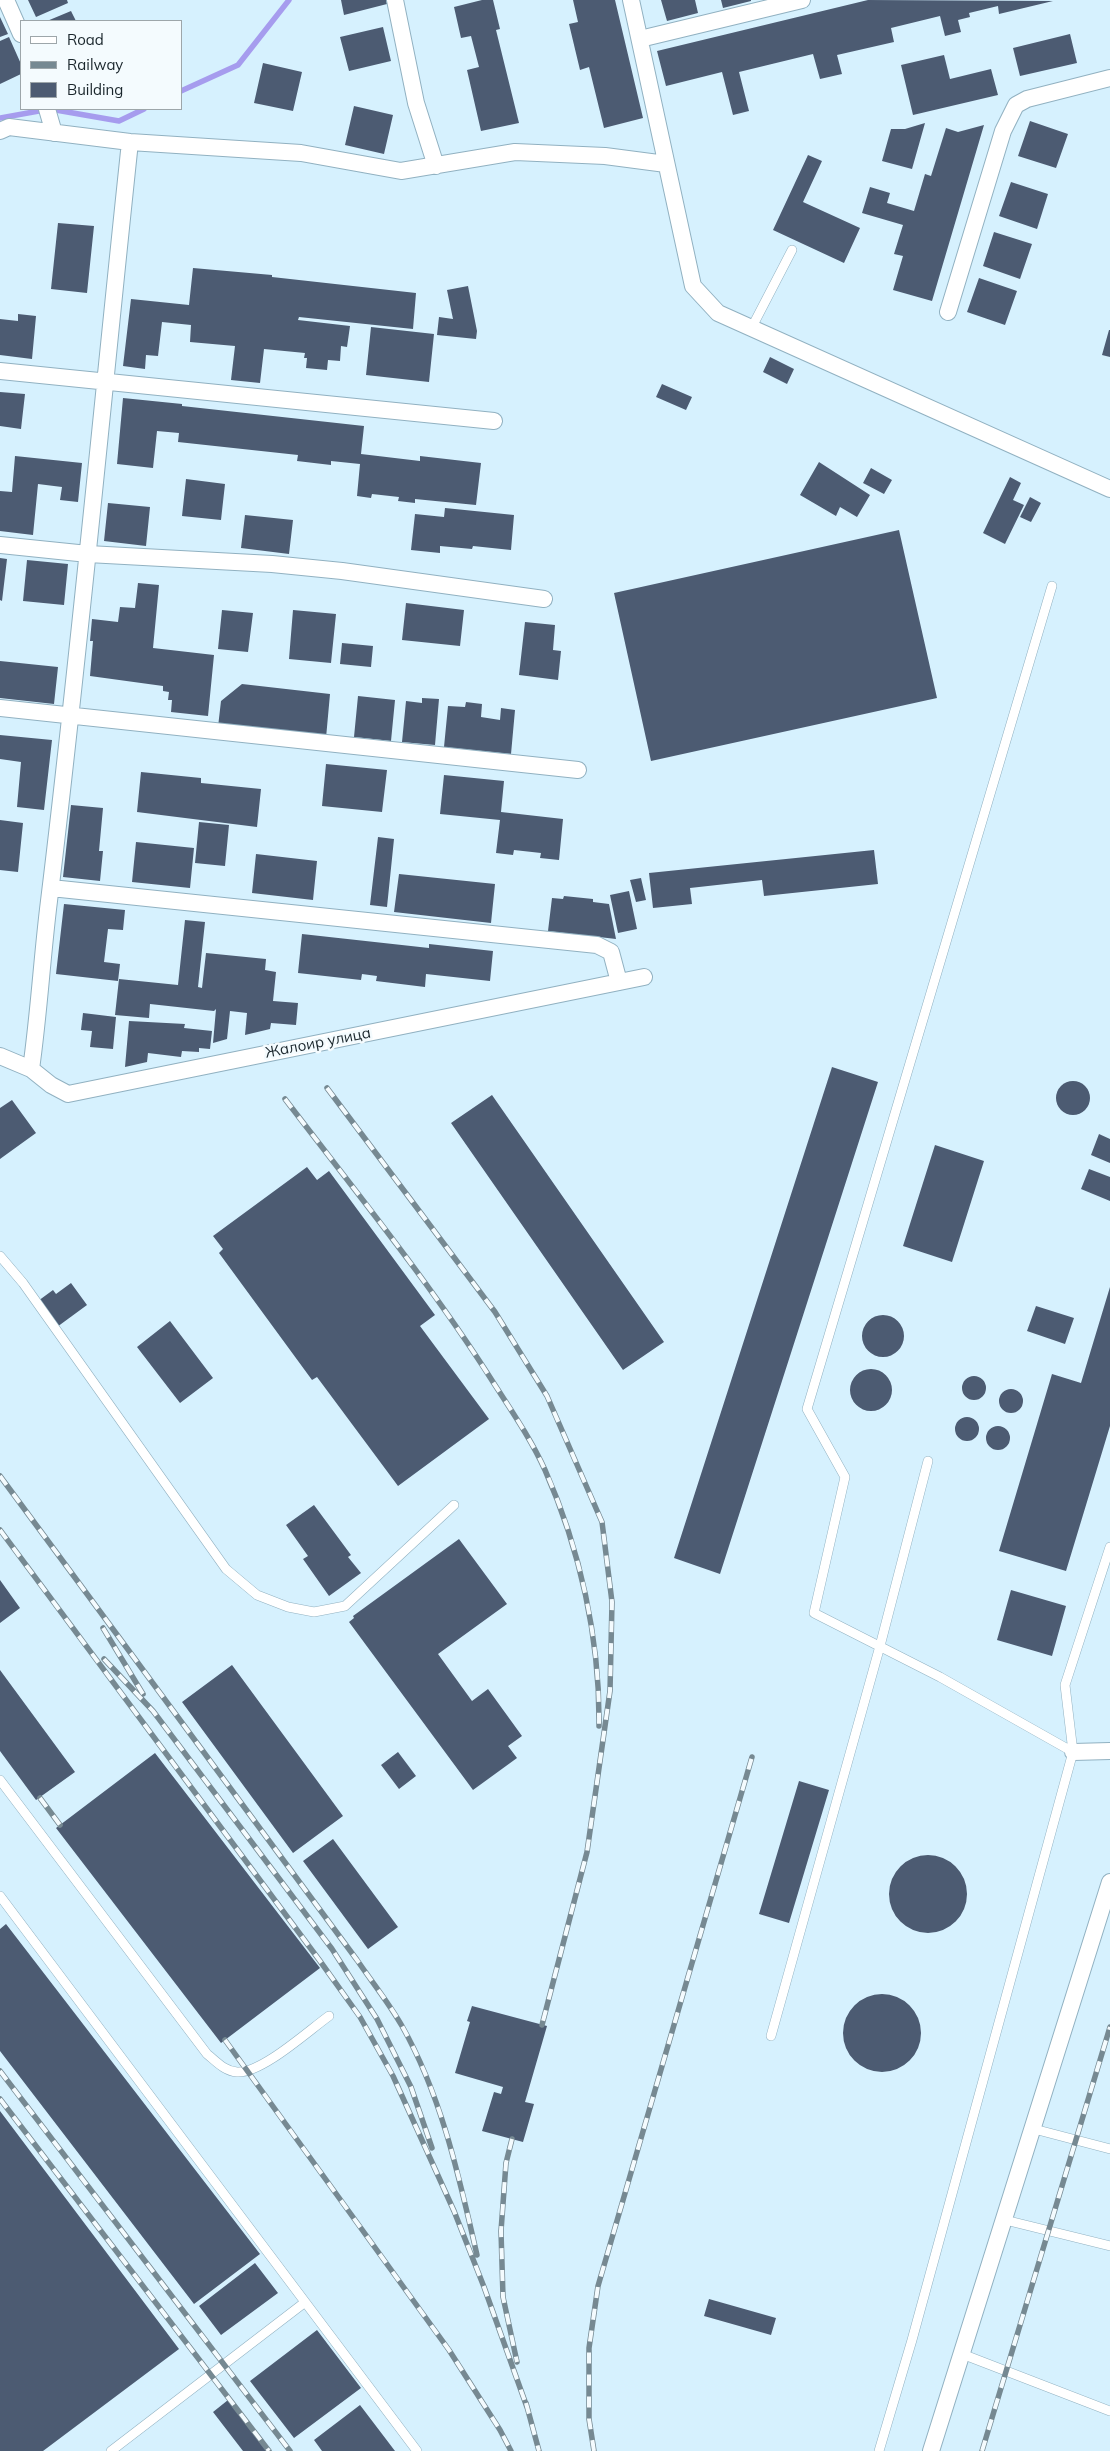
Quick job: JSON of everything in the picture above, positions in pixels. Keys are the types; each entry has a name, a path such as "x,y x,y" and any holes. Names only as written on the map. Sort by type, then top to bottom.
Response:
{"street":[{"path":"6,0 20,32"},
{"path":"395,0 416,102 436,166"},
{"path":"631,0 693,286 718,313 1110,489"},
{"path":"640,40 802,0"},
{"path":"948,312 1003,131 1016,105 1026,99 1110,78"},
{"path":"48,111 54,133"},
{"path":"0,131 9,127 130,142 300,153 401,171 515,152 605,156 666,164"},
{"path":"31,1069 50,888 72,716 104,381 130,142"},
{"path":"0,371 494,421"},
{"path":"0,544 88,554 272,564 342,571 544,599"},
{"path":"0,708 578,770"},
{"path":"50,888 597,945 611,952 619,982"},
{"name":"Жалоир улица","path":"0,1056 31,1069 51,1085 68,1094 644,977"},
{"path":"1073,1752 1110,1751"},
{"path":"931,2451 1110,1882"}],"lane":[{"path":"752,327 792,250"},
{"path":"1052,586 807,1409 845,1476 814,1613 940,1677 1073,1752"},
{"path":"0,1256 23,1283 226,1569 258,1595 288,1607 314,1612 344,1606 454,1505"},
{"path":"771,2036 880,1646 928,1461"},
{"path":"879,2451 912,2340 1073,1752 1065,1686 1110,1547"},
{"path":"0,1780 207,2054 222,2067 237,2072 263,2065 329,2016"},
{"path":"0,1896 417,2451"},
{"path":"1034,2128 1110,2149"},
{"path":"1005,2220 1110,2246"},
{"path":"111,2451 304,2303"},
{"path":"962,2354 1110,2411"}],"building":[{"path":"28,0 67,0 68,3 36,17"},
{"path":"341,0 386,0 387,4 344,15"},
{"path":"482,0 493,0 500,29 496,30 519,123 481,131 467,70 479,67 471,36 461,38 454,7"},
{"path":"573,0 615,0 643,118 604,128 589,67 580,70 569,24 578,22"},
{"path":"661,0 695,0 698,13 667,21"},
{"path":"721,0 751,0 751,1 723,8"},
{"path":"868,0 1053,1 999,14 998,6 969,13 970,17 958,20 961,32 945,36 940,16 891,28 894,42 837,55 842,74 820,79 813,54 739,72 749,111 733,115 722,72 666,86 657,51"},
{"path":"71,11 76,20 49,20"},
{"path":"0,17 8,34 0,37"},
{"path":"383,27 391,61 349,71 340,37"},
{"path":"1070,34 1077,63 1020,76 1013,48"},
{"path":"9,37 20,62 20,74 0,84 0,41"},
{"path":"944,55 950,79 991,69 998,95 913,115 901,65"},
{"path":"263,63 302,72 293,111 254,103"},
{"path":"354,106 393,115 384,154 345,145"},
{"path":"1030,121 1068,134 1056,168 1018,156"},
{"path":"925,123 912,169 882,161 891,129 905,129"},
{"path":"984,125 932,301 893,290 903,256 894,254 903,225 862,213 870,187 890,193 887,203 914,211 925,174 931,176 946,128 958,132"},
{"path":"808,155 822,161 803,202 860,228 844,263 773,230"},
{"path":"1011,182 1048,194 1037,229 999,216"},
{"path":"58,223 94,226 87,293 51,289"},
{"path":"994,232 1032,244 1020,279 983,266"},
{"path":"193,268 272,275 272,277 416,293 413,329 299,317 298,320 350,326 347,347 341,346 340,361 328,360 327,370 306,368 307,358 304,358 305,353 264,349 260,383 231,380 235,346 190,342 191,325 162,322 158,356 146,355 145,369 123,366 131,299 189,305"},
{"path":"979,278 1017,291 1005,325 967,312"},
{"path":"468,286 477,331 476,339 437,335 439,317 453,319 447,290"},
{"path":"18,314 36,316 32,359 0,355 0,319 18,321"},
{"path":"371,327 434,334 429,382 366,375"},
{"path":"1110,330 1110,357 1102,355"},
{"path":"770,357 794,369 787,384 763,372"},
{"path":"662,384 692,397 686,410 656,397"},
{"path":"0,392 25,394 21,429 0,426"},
{"path":"123,398 364,426 361,454 420,461 420,456 481,463 476,505 415,499 415,503 398,501 399,497 372,494 371,498 357,496 360,464 331,461 331,465 297,461 298,455 178,442 179,433 157,431 153,468 117,464"},
{"path":"15,456 82,463 78,502 60,500 62,487 38,484 33,535 0,531 0,491 12,492"},
{"path":"819,462 870,495 857,517 840,507 836,516 800,495"},
{"path":"871,468 892,480 884,494 863,483"},
{"path":"1010,477 1021,483 1013,500 1024,505 1005,544 983,533"},
{"path":"186,479 225,484 221,520 182,516"},
{"path":"1030,497 1041,503 1031,522 1020,517"},
{"path":"108,503 150,507 146,546 104,541"},
{"path":"445,508 514,515 511,550 473,546 472,549 440,546 440,553 411,550 415,514 444,517"},
{"path":"245,515 293,520 289,554 241,548"},
{"path":"899,530 937,698 651,761 614,593"},
{"path":"0,558 7,559 2,601 0,600"},
{"path":"27,560 68,564 64,605 23,601"},
{"path":"138,583 159,585 153,648 214,655 208,716 171,712 172,700 168,700 169,692 163,691 163,686 90,676 93,641 90,641 92,619 118,622 120,607 135,608"},
{"path":"406,603 464,610 460,646 402,640"},
{"path":"222,610 253,613 248,652 218,649"},
{"path":"293,610 336,614 331,663 289,659"},
{"path":"525,622 555,625 553,650 561,651 558,680 519,675"},
{"path":"342,643 373,646 371,667 340,664"},
{"path":"0,661 58,667 54,704 0,698"},
{"path":"242,684 330,694 326,738 218,727 221,701"},
{"path":"358,696 395,700 391,741 354,737"},
{"path":"422,698 439,699 435,745 402,742 406,701 422,703"},
{"path":"466,702 482,704 481,717 500,720 501,708 515,710 511,754 444,747 448,706 465,707"},
{"path":"0,735 52,740 44,810 17,807 21,762 0,759"},
{"path":"326,764 387,770 382,812 322,806"},
{"path":"141,772 201,778 201,783 261,789 257,827 137,812"},
{"path":"444,775 504,781 501,812 563,819 559,860 540,858 541,853 514,850 513,855 496,853 500,820 440,814"},
{"path":"71,805 103,808 99,851 103,851 100,881 63,877"},
{"path":"0,820 23,823 18,872 0,870"},
{"path":"199,822 229,825 225,866 195,863"},
{"path":"378,837 394,839 387,907 370,905"},
{"path":"136,842 194,848 190,888 132,882"},
{"path":"874,850 878,884 764,896 762,880 690,888 692,904 653,908 649,873"},
{"path":"256,854 317,861 313,900 252,893"},
{"path":"399,874 495,884 491,923 394,912"},
{"path":"641,878 646,900 636,902 630,880"},
{"path":"629,891 637,929 618,933 610,895"},
{"path":"564,896 593,899 593,902 609,904 616,939 548,931 552,898 563,899"},
{"path":"64,904 125,910 123,930 108,929 104,962 120,964 118,981 56,974"},
{"path":"185,920 205,922 198,987 202,988 206,953 266,959 265,970 276,972 273,1001 298,1003 296,1025 271,1023 270,1029 245,1035 247,1013 230,1011 227,1039 213,1043 216,1009 214,1011 150,1004 149,1018 115,1015 119,979 178,985"},
{"path":"302,934 429,948 429,944 493,951 490,981 426,974 425,987 376,981 377,976 362,974 361,980 298,973"},
{"path":"83,1013 116,1017 113,1049 90,1047 92,1031 81,1030"},
{"path":"129,1021 185,1024 184,1028 212,1031 210,1049 199,1048 199,1052 182,1051 181,1057 148,1053 147,1062 125,1067"},
{"path":"832,1067 878,1082 720,1574 674,1558"},
{"path":"1073,1081 1080,1082 1085,1086 1089,1091 1089,1105 1085,1110 1080,1114 1073,1115 1066,1114 1061,1110 1057,1105 1056,1098 1057,1091 1061,1086 1066,1082"},
{"path":"492,1095 664,1342 623,1370 451,1123"},
{"path":"12,1100 36,1133 0,1159 0,1108"},
{"path":"1099,1134 1110,1139 1110,1163 1091,1155"},
{"path":"935,1145 984,1161 952,1262 903,1246"},
{"path":"307,1167 317,1180 329,1171 435,1315 420,1326 489,1419 398,1486 317,1377 312,1380 219,1253 223,1249 213,1236"},
{"path":"1089,1169 1110,1177 1110,1201 1081,1189"},
{"path":"71,1283 87,1305 57,1327 38,1301 53,1290 56,1294"},
{"path":"1110,1287 1110,1426 1066,1571 999,1551 1052,1374 1081,1383"},
{"path":"1036,1306 1074,1318 1065,1344 1027,1331"},
{"path":"887,1315 895,1318 901,1324 904,1336 901,1348 895,1354 879,1357 871,1354 865,1348 862,1332 865,1324 871,1318"},
{"path":"170,1321 213,1378 180,1403 137,1347"},
{"path":"875,1369 883,1372 889,1378 892,1390 889,1402 883,1408 867,1411 859,1408 853,1402 850,1386 853,1378 859,1372"},
{"path":"974,1376 979,1377 985,1383 985,1393 979,1399 974,1400 969,1399 963,1393 962,1388 963,1383 969,1377"},
{"path":"1011,1389 1016,1390 1022,1396 1022,1406 1016,1412 1011,1413 1006,1412 1000,1406 999,1401 1000,1396 1006,1390"},
{"path":"967,1417 972,1418 978,1424 978,1434 972,1440 967,1441 962,1440 956,1434 955,1429 956,1424 962,1418"},
{"path":"998,1426 1003,1427 1009,1433 1009,1443 1003,1449 998,1450 993,1449 987,1443 986,1438 987,1433 993,1427"},
{"path":"314,1505 351,1555 348,1557 361,1573 329,1596 303,1559 308,1556 286,1525"},
{"path":"459,1539 507,1604 438,1654 472,1701 488,1689 522,1736 508,1746 517,1758 473,1790 349,1622 354,1618 353,1616"},
{"path":"0,1580 20,1608 0,1623"},
{"path":"1011,1590 1066,1606 1052,1656 997,1640"},
{"path":"232,1665 343,1816 293,1853 182,1702"},
{"path":"0,1670 75,1772 36,1800 0,1751"},
{"path":"398,1752 416,1776 399,1789 381,1765"},
{"path":"155,1753 320,1968 221,2043 56,1828"},
{"path":"799,1781 829,1790 789,1923 759,1914"},
{"path":"333,1839 398,1927 368,1949 303,1861"},
{"path":"928,1855 943,1858 956,1866 964,1879 967,1894 964,1909 956,1922 943,1930 928,1933 913,1930 900,1922 892,1909 889,1894 892,1879 900,1866 913,1858"},
{"path":"6,1924 260,2254 194,2304 0,2051 0,1929"},
{"path":"882,1994 897,1997 910,2005 918,2018 921,2033 918,2048 910,2061 897,2069 882,2072 867,2069 854,2061 846,2048 843,2033 846,2018 854,2005 867,1997"},
{"path":"472,2006 547,2026 525,2102 534,2104 523,2142 482,2131 494,2092 501,2094 503,2087 455,2073 470,2022 467,2021"},
{"path":"0,2111 179,2349 43,2451 0,2451"},
{"path":"255,2263 278,2293 221,2335 199,2306"},
{"path":"709,2299 776,2318 771,2335 704,2316"},
{"path":"317,2330 361,2388 294,2438 250,2381"},
{"path":"228,2400 267,2451 243,2451 213,2412"},
{"path":"360,2405 395,2451 322,2451 314,2440"}],"waterway":[{"path":"182,91 238,65 289,0"},
{"path":"0,118 44,110"},
{"path":"56,110 119,121 142,110"}],"railway":[{"path":"327,1088 495,1312 547,1396 602,1522 612,1602 610,1691 587,1852 542,2025"},
{"path":"285,1099 444,1309 514,1414 539,1458 568,1531 586,1595 596,1660 599,1726"},
{"path":"0,1476 397,2017 416,2053 439,2109 456,2167 477,2255"},
{"path":"0,1530 360,2017 393,2076 454,2211 484,2287 528,2410"},
{"path":"103,1628 143,1694"},
{"path":"104,1659 153,1711 332,1949 377,2019 411,2087 432,2148"},
{"path":"594,2451 589,2419 589,2348 598,2286 752,1757"},
{"path":"40,1798 60,1825"},
{"path":"982,2451 1110,2027"},
{"path":"225,2040 449,2350 500,2430 511,2451"},
{"path":"0,2071 290,2451"},
{"path":"0,2099 269,2451"},
{"path":"512,2139 506,2163 501,2231 503,2297 517,2362"},
{"path":"526,2403 539,2451"}]}
